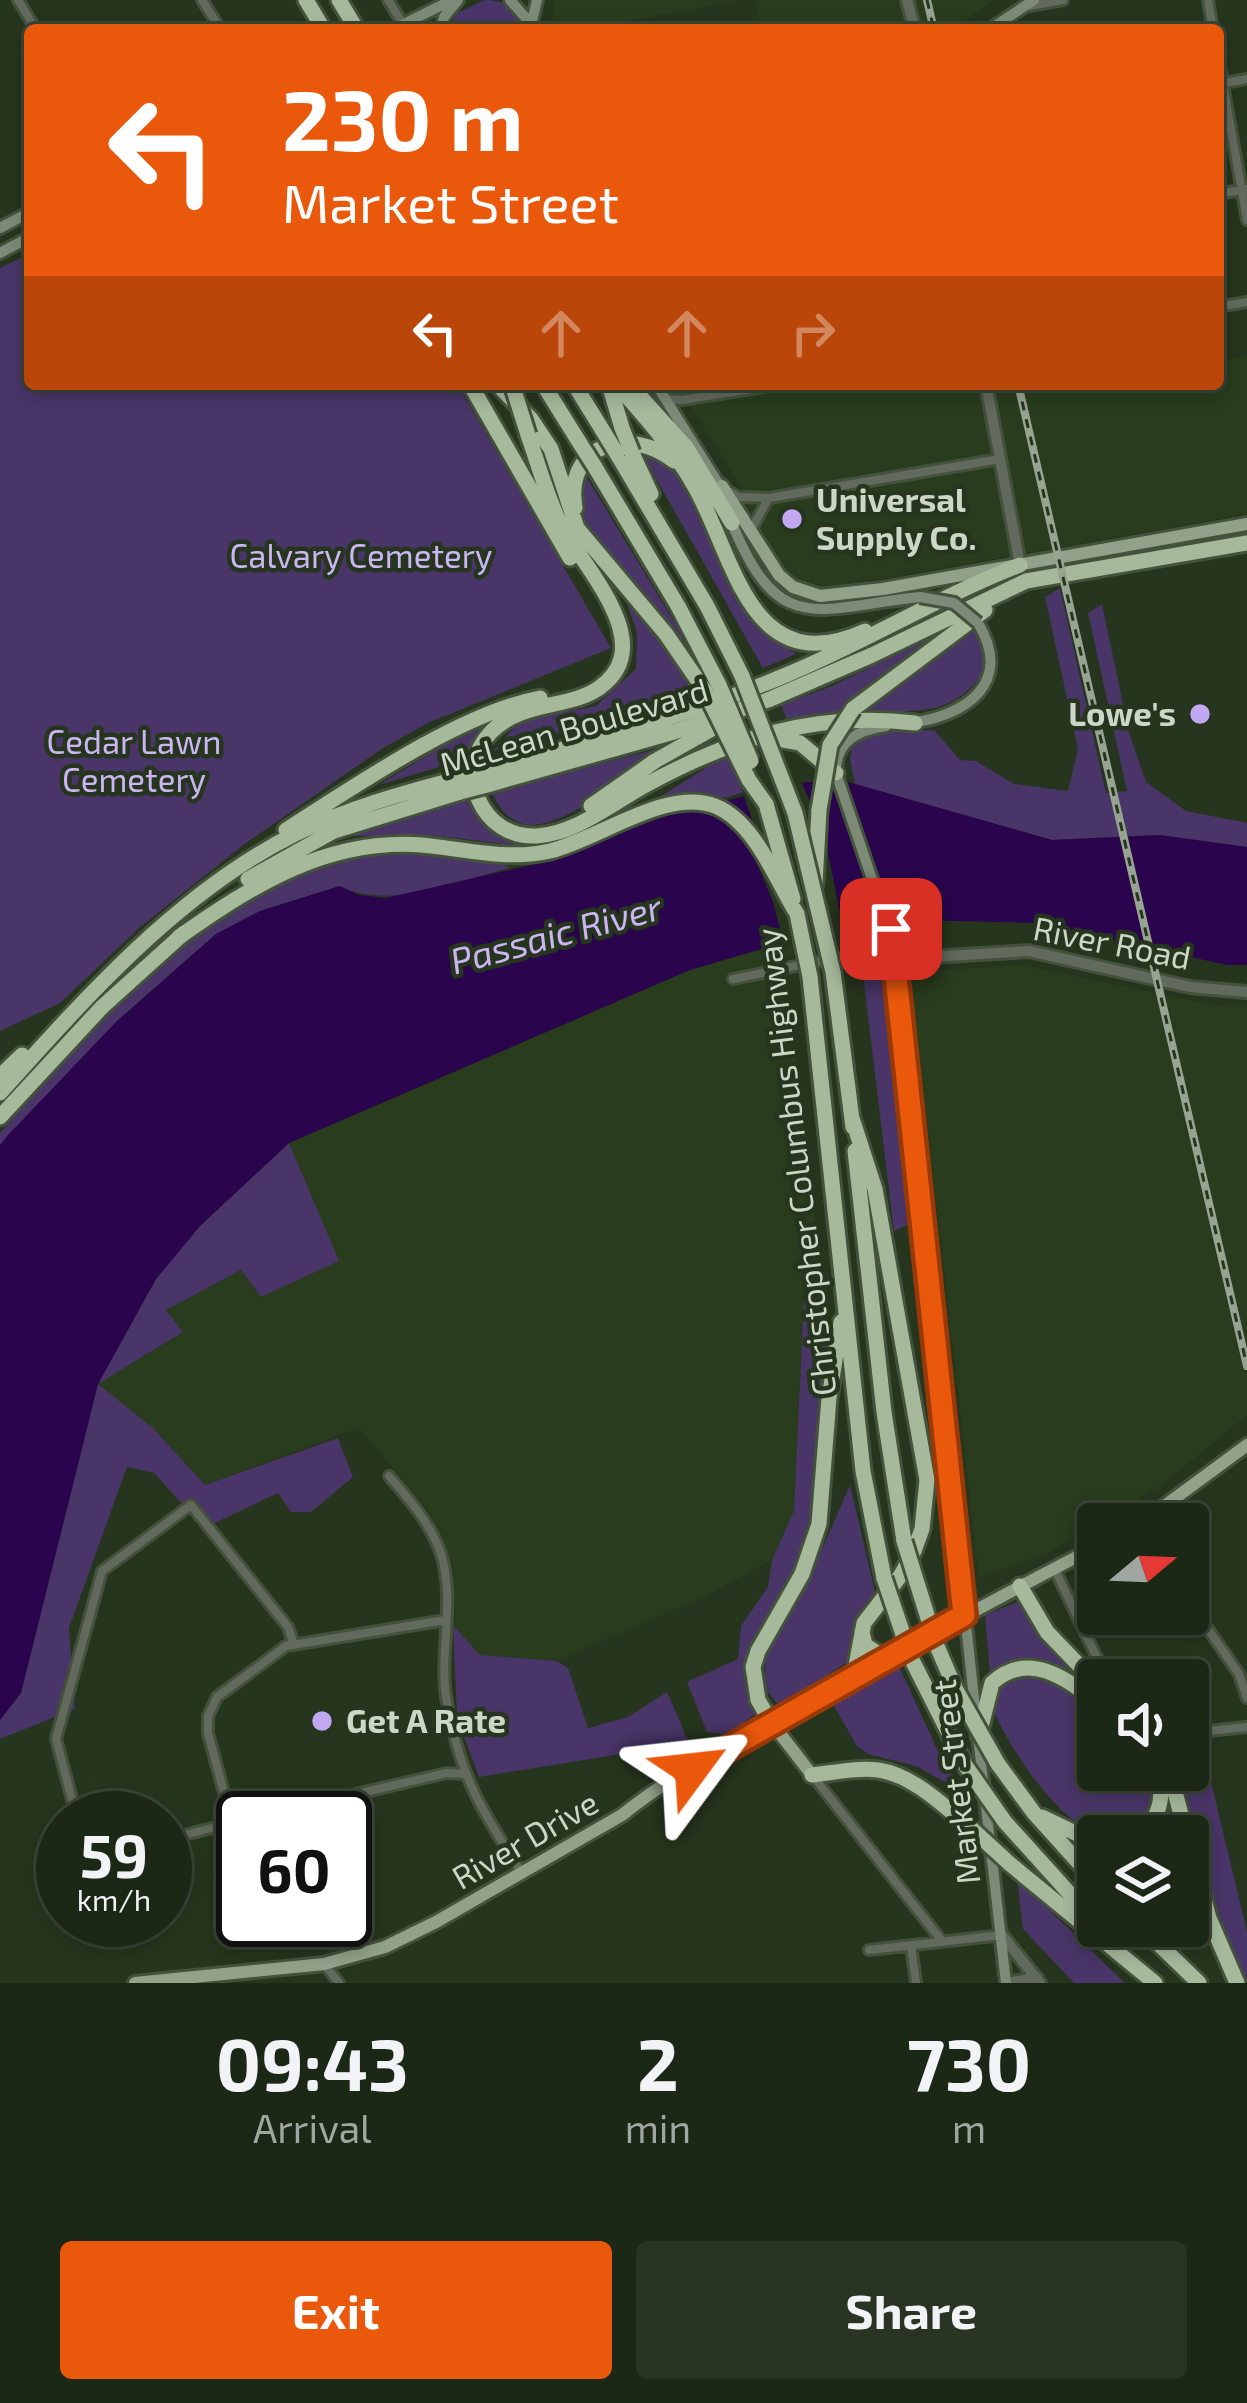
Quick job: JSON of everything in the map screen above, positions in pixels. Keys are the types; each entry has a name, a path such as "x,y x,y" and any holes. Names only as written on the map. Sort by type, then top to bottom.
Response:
{"highway":[{"path":"473,390 549,526 621,630"},
{"path":"502,390 550,449 572,516 584,536 712,688"},
{"path":"514,390 559,519 613,606 623,651 613,675 593,692 517,714 481,746 473,771 477,797 494,822 521,834 572,828 752,736 834,721 914,723"},
{"path":"547,390 662,577 712,688"},
{"name":"Christopher Columbus Highway","path":"578,390 603,431 625,453 742,676 783,779 815,884 833,972 875,1245 884,1412 904,1540 936,1644 956,1690 998,1764 1077,1861"},
{"path":"613,390 625,453"},
{"path":"616,390 665,440 692,481 752,609 776,632 818,642 856,634 956,592"},
{"path":"634,390 686,447 732,524"},
{"path":"584,536 573,490 580,469 605,446 628,442 656,448 692,481"},
{"name":"McLean Boulevard","path":"486,777 674,732 768,700 1026,581 1247,543"},
{"name":"McLean Boulevard","path":"0,1117 102,1006 179,937 256,873 312,841 460,785 755,688 1020,565"},
{"path":"815,884 824,765 830,745 854,709 968,621 1049,578"},
{"name":"Christopher Columbus Highway","path":"712,688 749,780 766,804 810,977 863,1471 884,1578 911,1658 965,1766 1005,1822 1077,1901"},
{"path":"201,896 266,842 471,720 520,701 547,696 560,700"},
{"path":"554,832 655,761 768,700"},
{"path":"752,736 800,743 836,773"},
{"path":"579,841 692,763"},
{"name":"McLean Boulevard","path":"0,1094 123,965 201,896 270,848 375,801 460,785"},
{"path":"179,937 266,879 340,852 402,844 513,855 550,851 657,808 697,802 730,814 748,832 797,914"},
{"path":"0,1076 123,965"},
{"path":"854,1676 863,1623 901,1575 922,1529 926,1504 925,1455 875,1245"},
{"path":"771,1722 758,1700 753,1667 802,1574 819,1524 829,1398 845,1295"},
{"path":"1020,1586 1047,1632 1077,1663"},
{"path":"863,1623 866,1645 886,1659"},
{"path":"979,1738 992,1684 1014,1669 1040,1668 1077,1690"},
{"path":"812,1775 862,1770 895,1775 974,1830 1156,1983"},
{"path":"1175,1791 1209,1918 1237,1983"},
{"path":"1034,1813 1077,1834"},
{"name":"Christopher Columbus Highway","path":"1121,1947 1156,1983"},
{"path":"1161,1947 1198,1983"}],"main road":[{"path":"403,24 455,0"},
{"path":"510,0 529,24"},
{"path":"998,24 1029,4"},
{"path":"661,390 750,532 779,575 793,587 820,596 1020,565"},
{"path":"668,399 670,390"},
{"path":"722,486 732,524 762,582 794,607 839,610 920,597 953,603 987,637 990,656 984,686 962,710 850,738 835,757 836,773"},
{"name":"McLean Boulevard","path":"1020,565 1247,524"},
{"name":"Market Street","path":"836,773 891,929 1007,1983"},
{"path":"1168,1503 1247,1445"},
{"name":"River Drive","path":"135,1983 324,1964 410,1936 771,1722 1077,1556"},
{"path":"771,1722 812,1775"}],"street":[{"path":"1029,4 1063,0"},
{"path":"1224,102 1247,220"},
{"path":"668,399 745,390"},
{"path":"987,390 1020,565"},
{"path":"722,486 739,497 769,498 1000,459"},
{"path":"750,532 769,498"},
{"name":"River Road","path":"895,959 1029,951 1190,987 1247,992"},
{"path":"733,979 855,958 895,959"},
{"path":"388,1476 428,1526 441,1555 446,1576 443,1676 464,1774 522,1873"},
{"path":"70,1791 56,1739 107,1564 191,1505 288,1627 294,1645"},
{"path":"1054,1568 1101,1659"},
{"path":"228,1791 208,1733 210,1709 217,1697 269,1656 294,1645 446,1620"},
{"path":"1209,1630 1239,1674 1247,1698"},
{"path":"1209,1731 1247,1727"},
{"path":"369,1791 447,1773 464,1774"},
{"path":"812,1775 941,1940"},
{"path":"869,1950 1002,1935 1039,1981"},
{"path":"911,1946 916,1983"},
{"path":"324,1964 339,1983"},
{"path":"1007,1983 1039,1981"}],"shaded area":[{"path":"554,0 740,0 618,24 552,24"},
{"path":"755,0 995,0 959,24 760,24"},
{"path":"1247,356 1247,514 812,591 763,552 743,518 747,497 687,400 694,390 1224,390 1224,360"},
{"path":"802,937 786,960 822,1283 804,1297 794,1512 772,1560 706,1596 556,1661 480,1656 453,1625 453,1568 430,1513 359,1428 205,1485 153,1428 98,1384 182,1333 165,1310 242,1270 261,1296 338,1261 289,1143 690,970"},
{"path":"1021,965 1224,1007 1247,1007 1247,1415 1161,1486 1132,1503 1077,1503 1077,1536 1046,1554 979,1578 910,972"}],"green space":[{"path":"485,0 499,2 510,7 519,24 451,24 457,13"},
{"path":"24,256 24,390 460,390 611,648 428,723 383,748 246,843 139,928 60,1003 0,1031 0,268"},
{"path":"640,450 664,458 685,483 748,615 760,630 796,654 763,668"},
{"path":"583,471 687,643 683,645 592,537 578,503"},
{"path":"1060,588 1106,793 1127,791 1088,613 1102,604 1129,733 1146,782 1186,811 1247,823 1247,847 1159,835 1052,840 855,784 852,743 875,732 934,730 960,760 976,761 1014,784 1068,791 1078,749 1045,597"},
{"path":"624,595 671,648 700,693 493,751 520,721 596,706 636,669 637,632"},
{"path":"972,622 982,640 984,672 958,698 930,709 861,712"},
{"path":"934,636 839,714 787,720 781,705 832,686"},
{"path":"485,720 469,758 379,785"},
{"path":"669,746 577,810 539,824 512,819 491,792"},
{"path":"729,753 747,791 726,798 703,792 657,799"},
{"path":"471,796 489,827 532,847 431,835 349,836"},
{"path":"385,848 494,860 510,868 402,895 359,893 339,886 260,911 216,934 116,1022 0,1145 0,1133 90,1032 210,920 326,859"},
{"path":"862,966 891,971 907,1225 894,1231"},
{"path":"289,1143 339,1261 261,1297 241,1270 166,1310 183,1332 98,1384 156,1279 200,1226"},
{"path":"822,1283 829,1308 820,1498 812,1536 749,1675 755,1714 728,1735 707,1732 687,1682 738,1659 741,1626 768,1587 772,1560 794,1511 804,1297"},
{"path":"98,1384 153,1428 205,1485 338,1438 353,1477 311,1512 291,1512 278,1493 204,1528 154,1473 127,1467 69,1628 75,1709 0,1739 0,1720 21,1693"},
{"path":"850,1485 875,1592 862,1616 852,1659 779,1706 764,1687 766,1656 816,1563"},
{"path":"1020,1601 1077,1675 1034,1660 1012,1661 990,1674 985,1615"},
{"path":"453,1625 480,1655 556,1661 568,1668 588,1728 628,1717 667,1692 689,1743 479,1777 457,1717"},
{"path":"898,1664 937,1749 964,1793 916,1766 868,1754 857,1746 830,1699"},
{"path":"1018,1675 1044,1677 1077,1698 1077,1791 1155,1791 1150,1815 1077,1815 1077,1823 1039,1784 1006,1736 990,1703 998,1686"},
{"path":"1209,1773 1247,1932 1247,1979 1219,1926 1209,1888 1209,1815 1190,1815 1184,1791 1209,1791"},
{"path":"1017,1879 1077,1937 1077,1947 1088,1947 1125,1983 1074,1983 1023,1929"}],"water":[{"name":"Passaic River","path":"807,782 848,782 1052,840 1159,835 1247,847 1247,965 1227,965 1037,923 871,919 850,930 802,937 690,970 289,1143 200,1226 156,1279 98,1384 21,1693 0,1720 0,1145 8,1135 116,1022 216,934 260,911 340,886 359,895 386,898 557,859 672,813"}],"pier":[{"path":"814,776 826,776 828,853 845,937 785,948 773,902 749,844 735,826 702,809 709,798 755,829 742,790 799,777 810,801"}],"railway":[{"path":"927,0 933,24"},
{"path":"1019,390 1247,1366"}],"place":[{"name":"Universal Supply Co.","path":"792,519"},
{"name":"Lowe's","path":"1200,714"},
{"name":"Get A Rate","path":"322,1721"}],"route":[{"path":"692,1769 964,1615 891,929"}],"park label":[{"name":"Calvary Cemetery","path":"361,556"},
{"name":"Cedar Lawn Cemetery","path":"134,761"}]}
